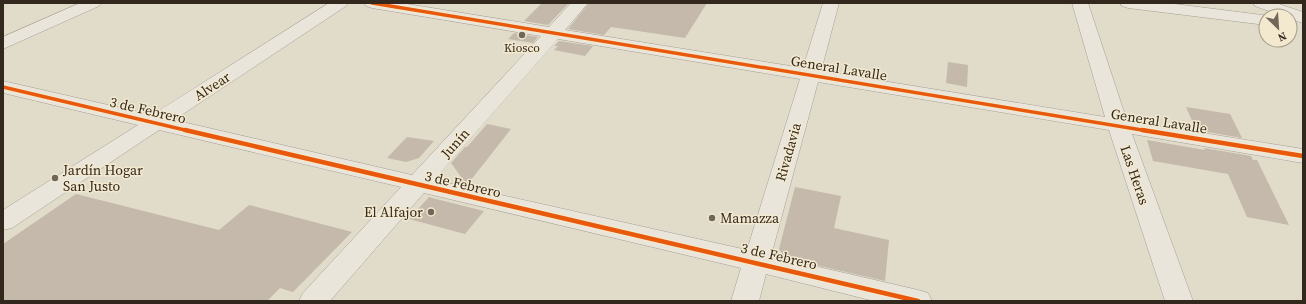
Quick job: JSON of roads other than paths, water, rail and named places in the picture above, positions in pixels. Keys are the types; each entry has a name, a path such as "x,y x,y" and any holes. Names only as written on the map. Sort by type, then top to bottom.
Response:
{"street":[{"path":"3,44 93,3"},
{"name":"Alvear","path":"3,222 340,3"},
{"name":"General Lavalle","path":"372,3 1303,156"},
{"name":"Junín","path":"313,301 580,3"},
{"name":"Rivadavia","path":"745,301 831,3"},
{"name":"Las Heras","path":"1080,3 1118,125 1179,301"},
{"path":"1128,3 1258,19"},
{"path":"1261,3 1303,18"},
{"name":"3 de Febrero","path":"3,87 918,301"}],"place":[{"name":"Kiosco","path":"522,35"},
{"name":"Jardín Hogar San Justo","path":"55,178"},
{"name":"El Alfajor","path":"431,212"},
{"name":"Mamazza","path":"712,218"}]}
